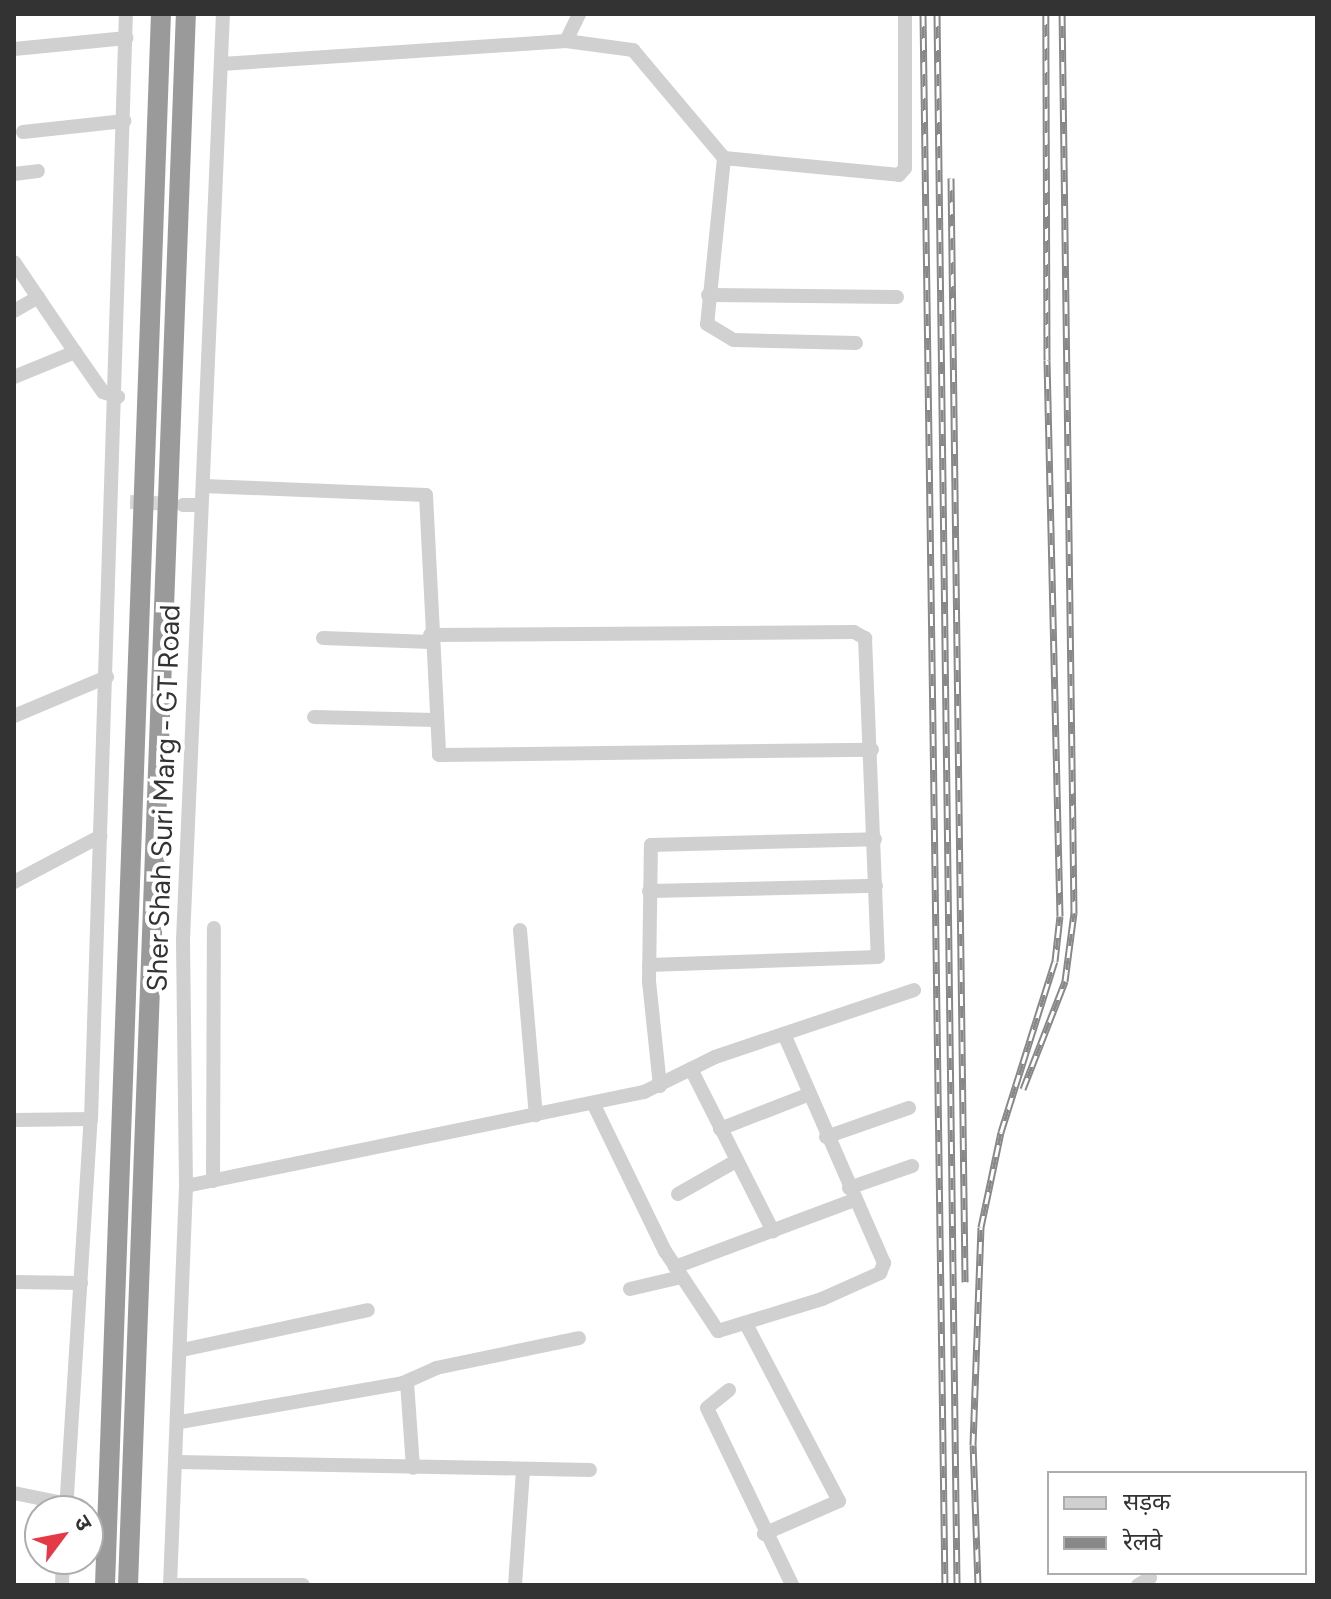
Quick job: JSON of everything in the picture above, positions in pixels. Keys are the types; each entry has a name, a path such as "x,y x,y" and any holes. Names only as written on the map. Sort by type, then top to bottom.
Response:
{"highway":[{"name":"Sher Shah Suri Marg - GT Road","path":"105,1585 161,14"},
{"name":"Sher Shah Suri Marg - GT Road","path":"128,1585 186,14"}],"street":[{"path":"68,1495 91,1119 118,397 126,14"},
{"name":"Sher Shah Suri Marg - GT Road","path":"170,1585 180,1422 186,1186 183,940 223,14"},
{"path":"566,41 579,14"},
{"path":"221,64 566,41 633,50 724,158 903,173 905,14"},
{"path":"14,49 126,38"},
{"path":"23,132 124,121"},
{"path":"724,158 707,324 727,339 856,343"},
{"path":"14,174 38,171"},
{"path":"14,262 103,392 118,397"},
{"path":"708,295 897,297"},
{"path":"14,311 38,297"},
{"path":"14,377 75,352"},
{"path":"203,486 424,493 436,750 443,755 872,750"},
{"path":"113,502 130,502"},
{"path":"183,505 201,505"},
{"path":"323,638 859,632 868,647 876,958 649,965"},
{"path":"14,716 107,677"},
{"path":"314,717 435,720"},
{"path":"14,882 101,836"},
{"path":"660,1086 649,965 648,852 655,842 875,839"},
{"path":"649,891 876,886"},
{"path":"213,1181 214,928"},
{"path":"520,930 536,1115"},
{"path":"186,1186 593,1103 660,1086 691,1069 914,990"},
{"path":"593,1103 678,1272 718,1331 746,1324 884,1269 807,1095 784,1034"},
{"path":"691,1069 773,1231"},
{"path":"720,1129 807,1095"},
{"path":"826,1137 909,1108"},
{"path":"14,1120 91,1119"},
{"path":"678,1194 736,1161"},
{"path":"630,1289 773,1231 912,1166"},
{"path":"14,1282 81,1283"},
{"path":"182,1350 368,1310"},
{"path":"746,1324 839,1501 764,1534"},
{"path":"180,1422 407,1382 436,1368 579,1338"},
{"path":"407,1382 413,1468"},
{"path":"729,1390 707,1408 764,1534 792,1585"},
{"path":"178,1462 590,1470"},
{"path":"515,1585 523,1471"},
{"path":"170,1585 303,1585"}],"tunnel":[{"path":"130,502 175,504"}],"railway":[{"path":"923,14 945,1585"},
{"path":"937,14 957,1585"},
{"path":"978,1585 973,1445 981,1227 1001,1132 1055,961 1060,916 1047,360 1046,14"},
{"path":"1023,1089 1065,981 1074,913 1062,14"},
{"path":"951,178 965,1282"}]}
